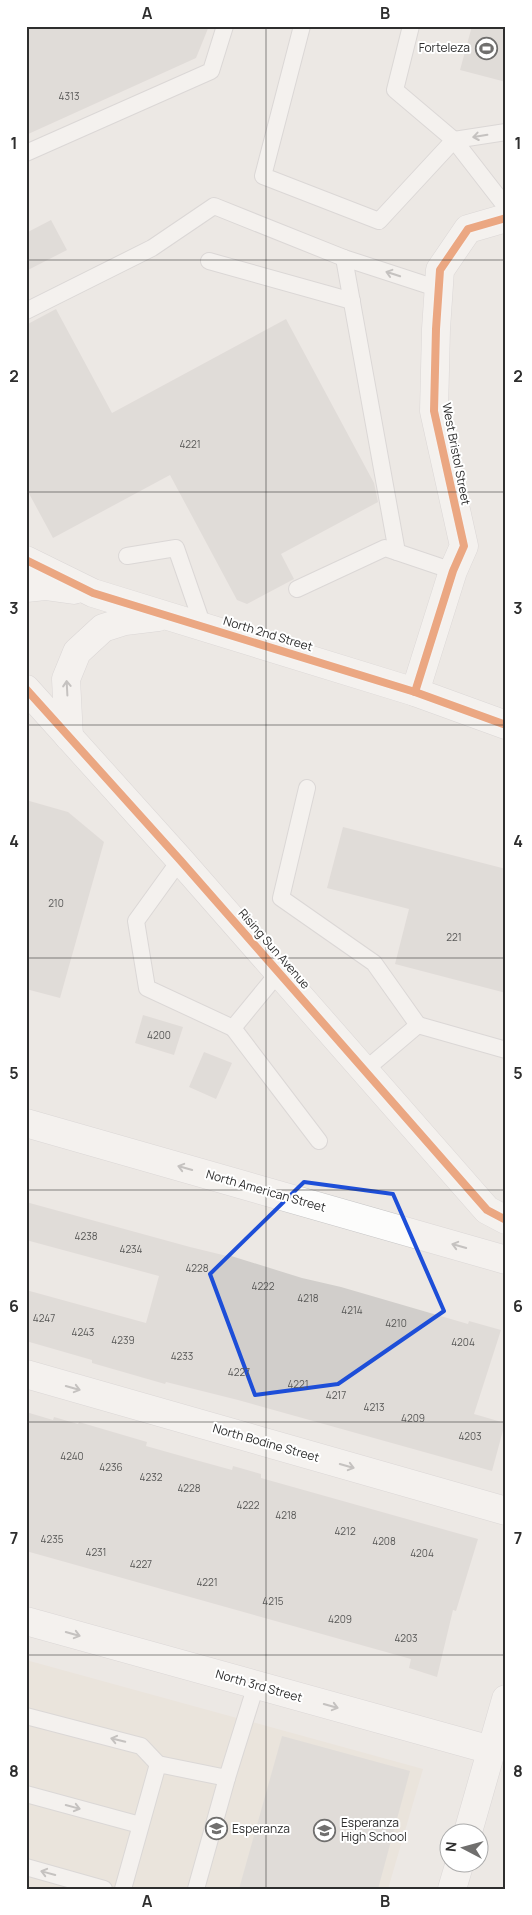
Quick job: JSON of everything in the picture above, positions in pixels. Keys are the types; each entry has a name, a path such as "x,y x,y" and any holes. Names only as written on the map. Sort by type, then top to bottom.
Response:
{"street":[{"name":"West Bristol Street","path":"415,692 453,571 464,546 434,412 436,329 440,270 468,229 506,218"},
{"name":"North 2nd Street","path":"26,560 93,593 415,692 506,725"},
{"name":"North 2nd Street","path":"26,588 45,586 93,593"},
{"path":"69,737 66,680 77,652 103,628 125,621 164,616"},
{"name":"Rising Sun Avenue","path":"26,689 180,860 487,1210 506,1220"},
{"name":"North American Street","path":"26,1123 506,1260"},
{"name":"North Bodine Street","path":"26,1374 506,1511"},
{"name":"North 3rd Street","path":"26,1621 491,1750"},
{"path":"471,1822 506,1699"},
{"path":"452,1889 457,1872"}],"lane":[{"path":"26,153 211,71 225,26"},
{"path":"302,26 263,176 379,221 454,140 506,132"},
{"path":"411,26 395,90 454,140 506,207"},
{"path":"26,311 152,248 214,206 344,258 439,289"},
{"path":"344,258 397,552"},
{"path":"209,261 352,301"},
{"path":"127,556 176,548 203,626"},
{"path":"297,589 385,548 453,571"},
{"path":"307,788 281,898 374,963 418,1025 506,1050"},
{"path":"180,860 136,921 147,988 233,1028 319,1141"},
{"path":"233,1028 279,972"},
{"path":"365,1070 418,1025"},
{"path":"196,1889 227,1778 256,1685"},
{"path":"26,1716 141,1746 158,1764 227,1778"},
{"path":"123,1889 158,1764"},
{"path":"26,1794 140,1825"},
{"path":"26,1867 104,1889"}],"highlighted area":[{"path":"304,1182 393,1194 444,1311 338,1384 255,1395 210,1274"}],"shaded area":[{"name":"Esperanza","path":"26,1660 423,1769 388,1889 26,1889"}],"building":[{"path":"26,26 209,26 196,58 26,135"},
{"name":"Forteleza","path":"472,26 506,26 506,82 460,70"},
{"path":"51,220 67,250 26,271 26,233"},
{"path":"56,309 112,413 286,319 374,483 378,502 281,554 294,579 247,604 237,600 170,475 53,538 26,488 26,325"},
{"path":"26,800 68,812 104,842 60,998 26,989"},
{"path":"343,827 506,869 506,993 395,964 409,909 327,888"},
{"path":"143,1015 183,1027 174,1055 135,1043"},
{"path":"204,1052 232,1063 216,1099 189,1087"},
{"path":"26,1202 190,1247 228,1255 302,1278 341,1287 468,1324 469,1321 501,1330 474,1414 505,1423 492,1471 238,1400 166,1382 165,1384 92,1363 92,1360 26,1341 26,1290 146,1323 159,1276 26,1240"},
{"path":"26,1412 53,1420 54,1417 78,1424 79,1422 147,1442 146,1446 232,1470 233,1466 261,1474 261,1478 478,1539 456,1611 453,1610 437,1677 409,1668 411,1659 26,1551"},
{"name":"Esperanza High School","path":"282,1736 410,1771 378,1889 239,1889"}],"cycle path":[{"path":"415,692 453,571 464,546 434,411 440,270 468,229 506,218"},
{"path":"26,560 93,593 415,692 506,725"},
{"path":"26,689 180,860 487,1210 506,1220"}],"place":[{"name":"Forteleza","path":"486,48"},
{"name":"Esperanza","path":"216,1829"},
{"name":"Esperanza High School","path":"325,1830"}]}
